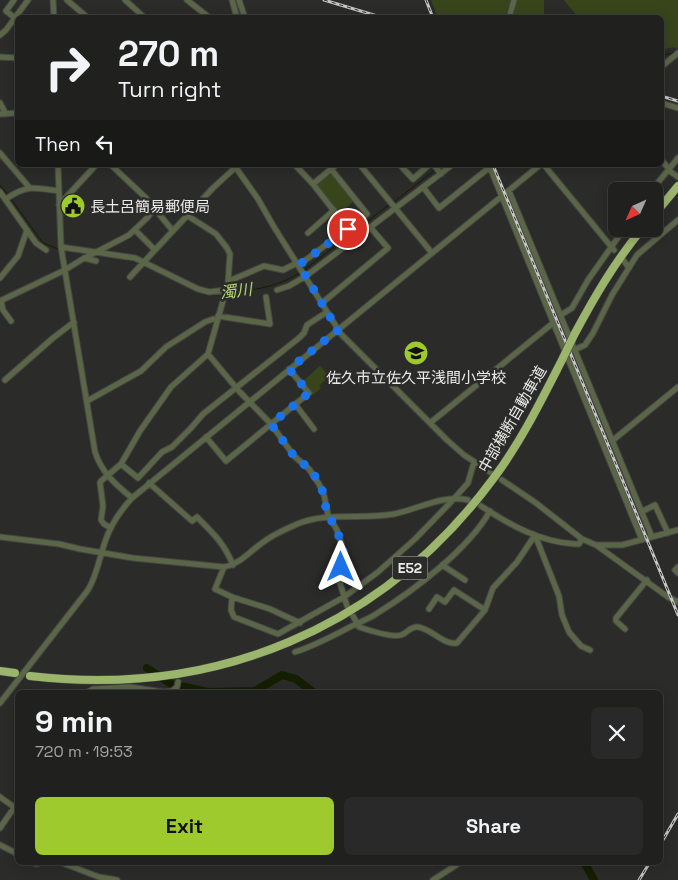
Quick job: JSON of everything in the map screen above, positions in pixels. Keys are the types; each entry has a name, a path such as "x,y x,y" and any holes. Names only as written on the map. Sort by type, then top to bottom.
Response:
{"highway":[{"path":"663,204 676,187"},
{"name":"中部横断自動車道","path":"30,676 79,680 150,678 177,682 305,635 355,608 414,565 448,533 493,479 530,421 604,280 635,238"},
{"path":"0,671 15,673"}],"street":[{"path":"0,35 15,18 6,11 14,0"},
{"path":"17,15 28,0"},
{"path":"53,0 54,15"},
{"path":"67,0 84,15"},
{"path":"187,0 206,15"},
{"path":"232,0 235,15"},
{"path":"239,0 243,15"},
{"path":"510,15 514,0"},
{"path":"129,1 142,15"},
{"path":"664,65 678,53"},
{"path":"0,57 15,58"},
{"path":"0,103 3,114"},
{"path":"664,103 678,108"},
{"path":"0,153 29,187"},
{"path":"658,182 678,158"},
{"path":"664,163 670,172 678,177"},
{"path":"58,167 62,250 95,452 107,476 132,498"},
{"path":"59,204 92,167"},
{"path":"113,167 155,208 173,231"},
{"path":"130,278 235,167"},
{"path":"237,167 306,275 338,330 455,447 490,472"},
{"path":"296,167 313,184 348,229"},
{"path":"313,184 334,167"},
{"path":"362,167 432,253"},
{"path":"402,167 413,179 427,167"},
{"path":"436,167 440,173"},
{"path":"277,290 288,286 306,275 449,167"},
{"path":"423,187 439,208 488,167"},
{"path":"489,167 642,540"},
{"path":"0,703 88,590 95,577 111,528 132,498 249,401 539,167"},
{"path":"544,167 613,248"},
{"path":"228,281 261,267 269,266 283,270 299,266 367,214 331,169"},
{"path":"6,198 29,187 58,191"},
{"path":"509,191 652,537"},
{"path":"0,192 36,243 46,250"},
{"path":"11,321 3,310 1,301 65,270 129,235 155,208"},
{"path":"308,233 334,210"},
{"path":"111,528 104,524 102,520 100,483 121,464 140,431 172,387 208,354 226,290 230,254 227,248 216,234 188,216"},
{"path":"574,350 585,345 593,334 612,295 639,253 678,220"},
{"path":"322,303 388,248 370,227"},
{"path":"0,278 18,256 27,230"},
{"path":"135,230 155,250"},
{"path":"561,315 572,308 588,280 619,238"},
{"path":"62,250 131,256 143,264 198,289 209,292 226,290"},
{"path":"85,258 96,261"},
{"path":"624,261 629,268"},
{"path":"87,401 141,371 166,348 212,319 218,318 270,324 266,297"},
{"path":"138,478 162,452 172,446 203,414 299,338 304,333 308,324 327,312"},
{"path":"5,380 74,322"},
{"path":"430,423 554,322"},
{"path":"208,354 271,424 294,456 314,474 322,489 329,518 337,530 343,549 344,555 340,583 347,606"},
{"path":"206,437 226,460 309,393 289,369"},
{"path":"612,441 678,387"},
{"path":"295,404 314,429"},
{"path":"232,597 230,610 234,617 262,628 278,634 300,623 344,598 378,572 415,539 468,483 474,462"},
{"path":"121,464 192,521 197,517 222,543 233,565"},
{"path":"502,480 536,503 582,539 596,545 668,597 678,602"},
{"path":"0,537 59,544 162,561 224,567 233,565 264,541 304,521 393,514 454,498 468,500"},
{"path":"641,512 655,505 668,533"},
{"path":"481,506 521,530 536,535 570,544 577,544 582,539"},
{"path":"299,652 376,614 442,565 471,538 490,512"},
{"path":"596,545 613,546 678,530"},
{"path":"353,616 357,624 362,628 401,635 413,627 419,627 448,642 454,643 463,638 485,610 493,588 517,562 536,535"},
{"path":"536,535 559,596 562,615 571,635 582,646 590,650"},
{"path":"442,565 461,580"},
{"path":"224,567 215,589 232,597 270,609 300,623"},
{"path":"624,629 617,623 616,618 647,580"},
{"path":"429,606 437,597 445,602 451,597 454,590 485,610"},
{"path":"173,690 177,682"},
{"path":"91,690 125,688 144,690"},
{"path":"0,797 15,804"},
{"path":"0,828 15,806"},
{"path":"0,845 15,852"},
{"path":"68,865 99,877 117,880"},
{"path":"433,880 456,865"}],"green space":[{"path":"431,0 511,0 506,15 437,15"},
{"path":"517,0 544,0 544,15 513,15"},
{"path":"564,0 678,0 678,47 676,49 674,47 664,49 664,15 576,15"},
{"path":"329,174 332,174 354,201 339,214 316,186"},
{"path":"320,366 329,376 319,386 321,388 313,395 302,382"}],"waterway":[{"name":"濁川","path":"664,55 675,52"},
{"name":"濁川","path":"394,202 436,169"},
{"name":"濁川","path":"0,185 9,196"},
{"name":"濁川","path":"11,199 43,243 58,249"},
{"name":"濁川","path":"304,270 390,204"},
{"name":"濁川","path":"65,250 73,251"},
{"name":"濁川","path":"126,259 137,262"},
{"name":"濁川","path":"228,293 257,289 275,284 301,272"},
{"name":"濁川","path":"179,282 193,289"},
{"name":"濁川","path":"199,292 207,295 222,293"},
{"path":"147,668 171,684 199,690"},
{"path":"257,690 282,675 296,679 310,690"},
{"path":"586,865 594,880"}],"railway":[{"path":"324,0 374,15"},
{"path":"426,0 432,15"},
{"path":"664,97 678,101"},
{"path":"494,167 678,615"},
{"path":"663,840 678,814"},
{"path":"639,880 648,865"}],"place":[{"name":"長土呂簡易郵便局","path":"73,206"},
{"name":"佐久市立佐久平浅間小学校","path":"416,353"}],"route":[{"path":"341,567 344,555 343,549 337,530 327,513 322,489 312,471 294,456 271,424 309,393 289,369 338,330 299,265 348,229"}]}
